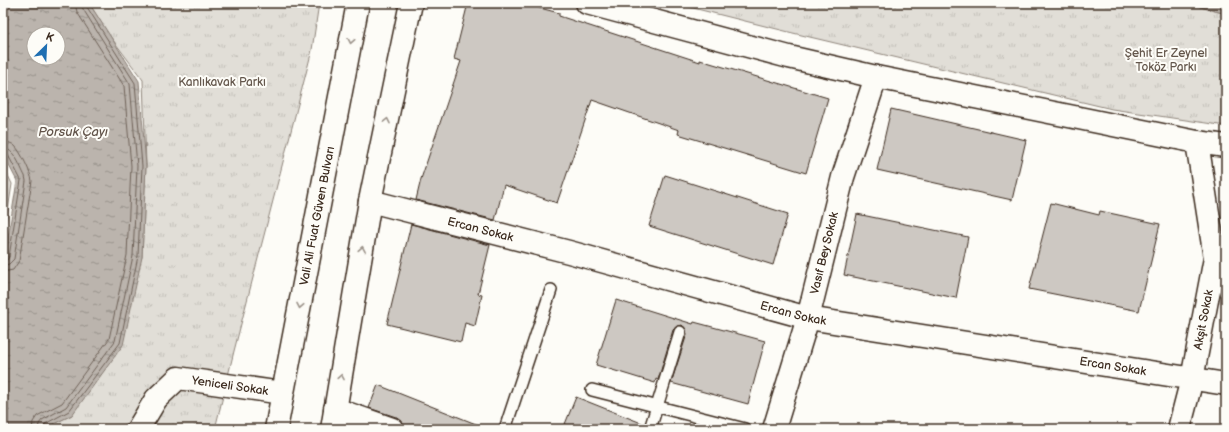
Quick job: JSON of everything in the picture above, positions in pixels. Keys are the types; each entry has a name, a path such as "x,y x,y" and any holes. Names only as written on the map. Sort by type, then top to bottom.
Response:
{"street":[{"name":"Vali Ali Fuat Güven Bulvarı","path":"276,429 358,3"},
{"path":"392,429 334,419 370,201 411,3"},
{"path":"588,3 789,57 876,77 1197,142 1226,146"},
{"name":"Vasıf Bey Sokak","path":"774,429 808,318 843,177 876,77"},
{"name":"Akşit Sokak","path":"1179,429 1192,379 1215,258 1197,142"},
{"name":"Ercan Sokak","path":"370,201 569,252 808,318 1226,384"},
{"name":"Yeniceli Sokak","path":"138,429 156,399 178,378 282,393"}],"lane":[{"path":"505,429 552,290"},
{"path":"650,429 680,332"},
{"path":"592,390 745,429"}],"green space":[{"name":"Kanlıkavak Parkı","path":"89,3 319,3 312,50 215,429 43,429 72,415 142,257 146,165 143,80 107,32"},
{"name":"Şehit Er Zeynel Toköz Parkı","path":"673,3 1186,3 1226,14 1226,126 1112,109"},
{"path":"3,165 12,184 3,243"}],"water":[{"name":"Porsuk Çayı","path":"3,3 89,3 139,81 146,165 142,257 123,345 72,415 43,429 3,429 3,269 17,181 3,154"},
{"path":"1186,3 1226,3 1226,14"}],"building":[{"path":"468,3 521,3 559,13 559,16 700,62 700,60 828,98 806,173 678,134 679,130 592,100 557,203 504,185 495,220 416,200 421,179 461,61 454,59"},
{"path":"891,109 1026,140 1012,200 877,170"},
{"path":"665,175 788,214 773,265 649,226"},
{"path":"1051,203 1099,215 1100,211 1160,224 1139,311 1029,289"},
{"path":"857,214 968,237 956,298 844,275"},
{"path":"411,224 490,245 478,294 482,295 475,326 465,323 461,342 387,324"},
{"path":"616,300 693,324 694,322 765,341 748,404 671,383 687,334 682,325 673,330 658,380 656,379 655,383 596,365"},
{"path":"378,385 486,429 404,429 402,421 396,417 369,408"},
{"path":"576,397 644,424 643,429 563,429"}]}
